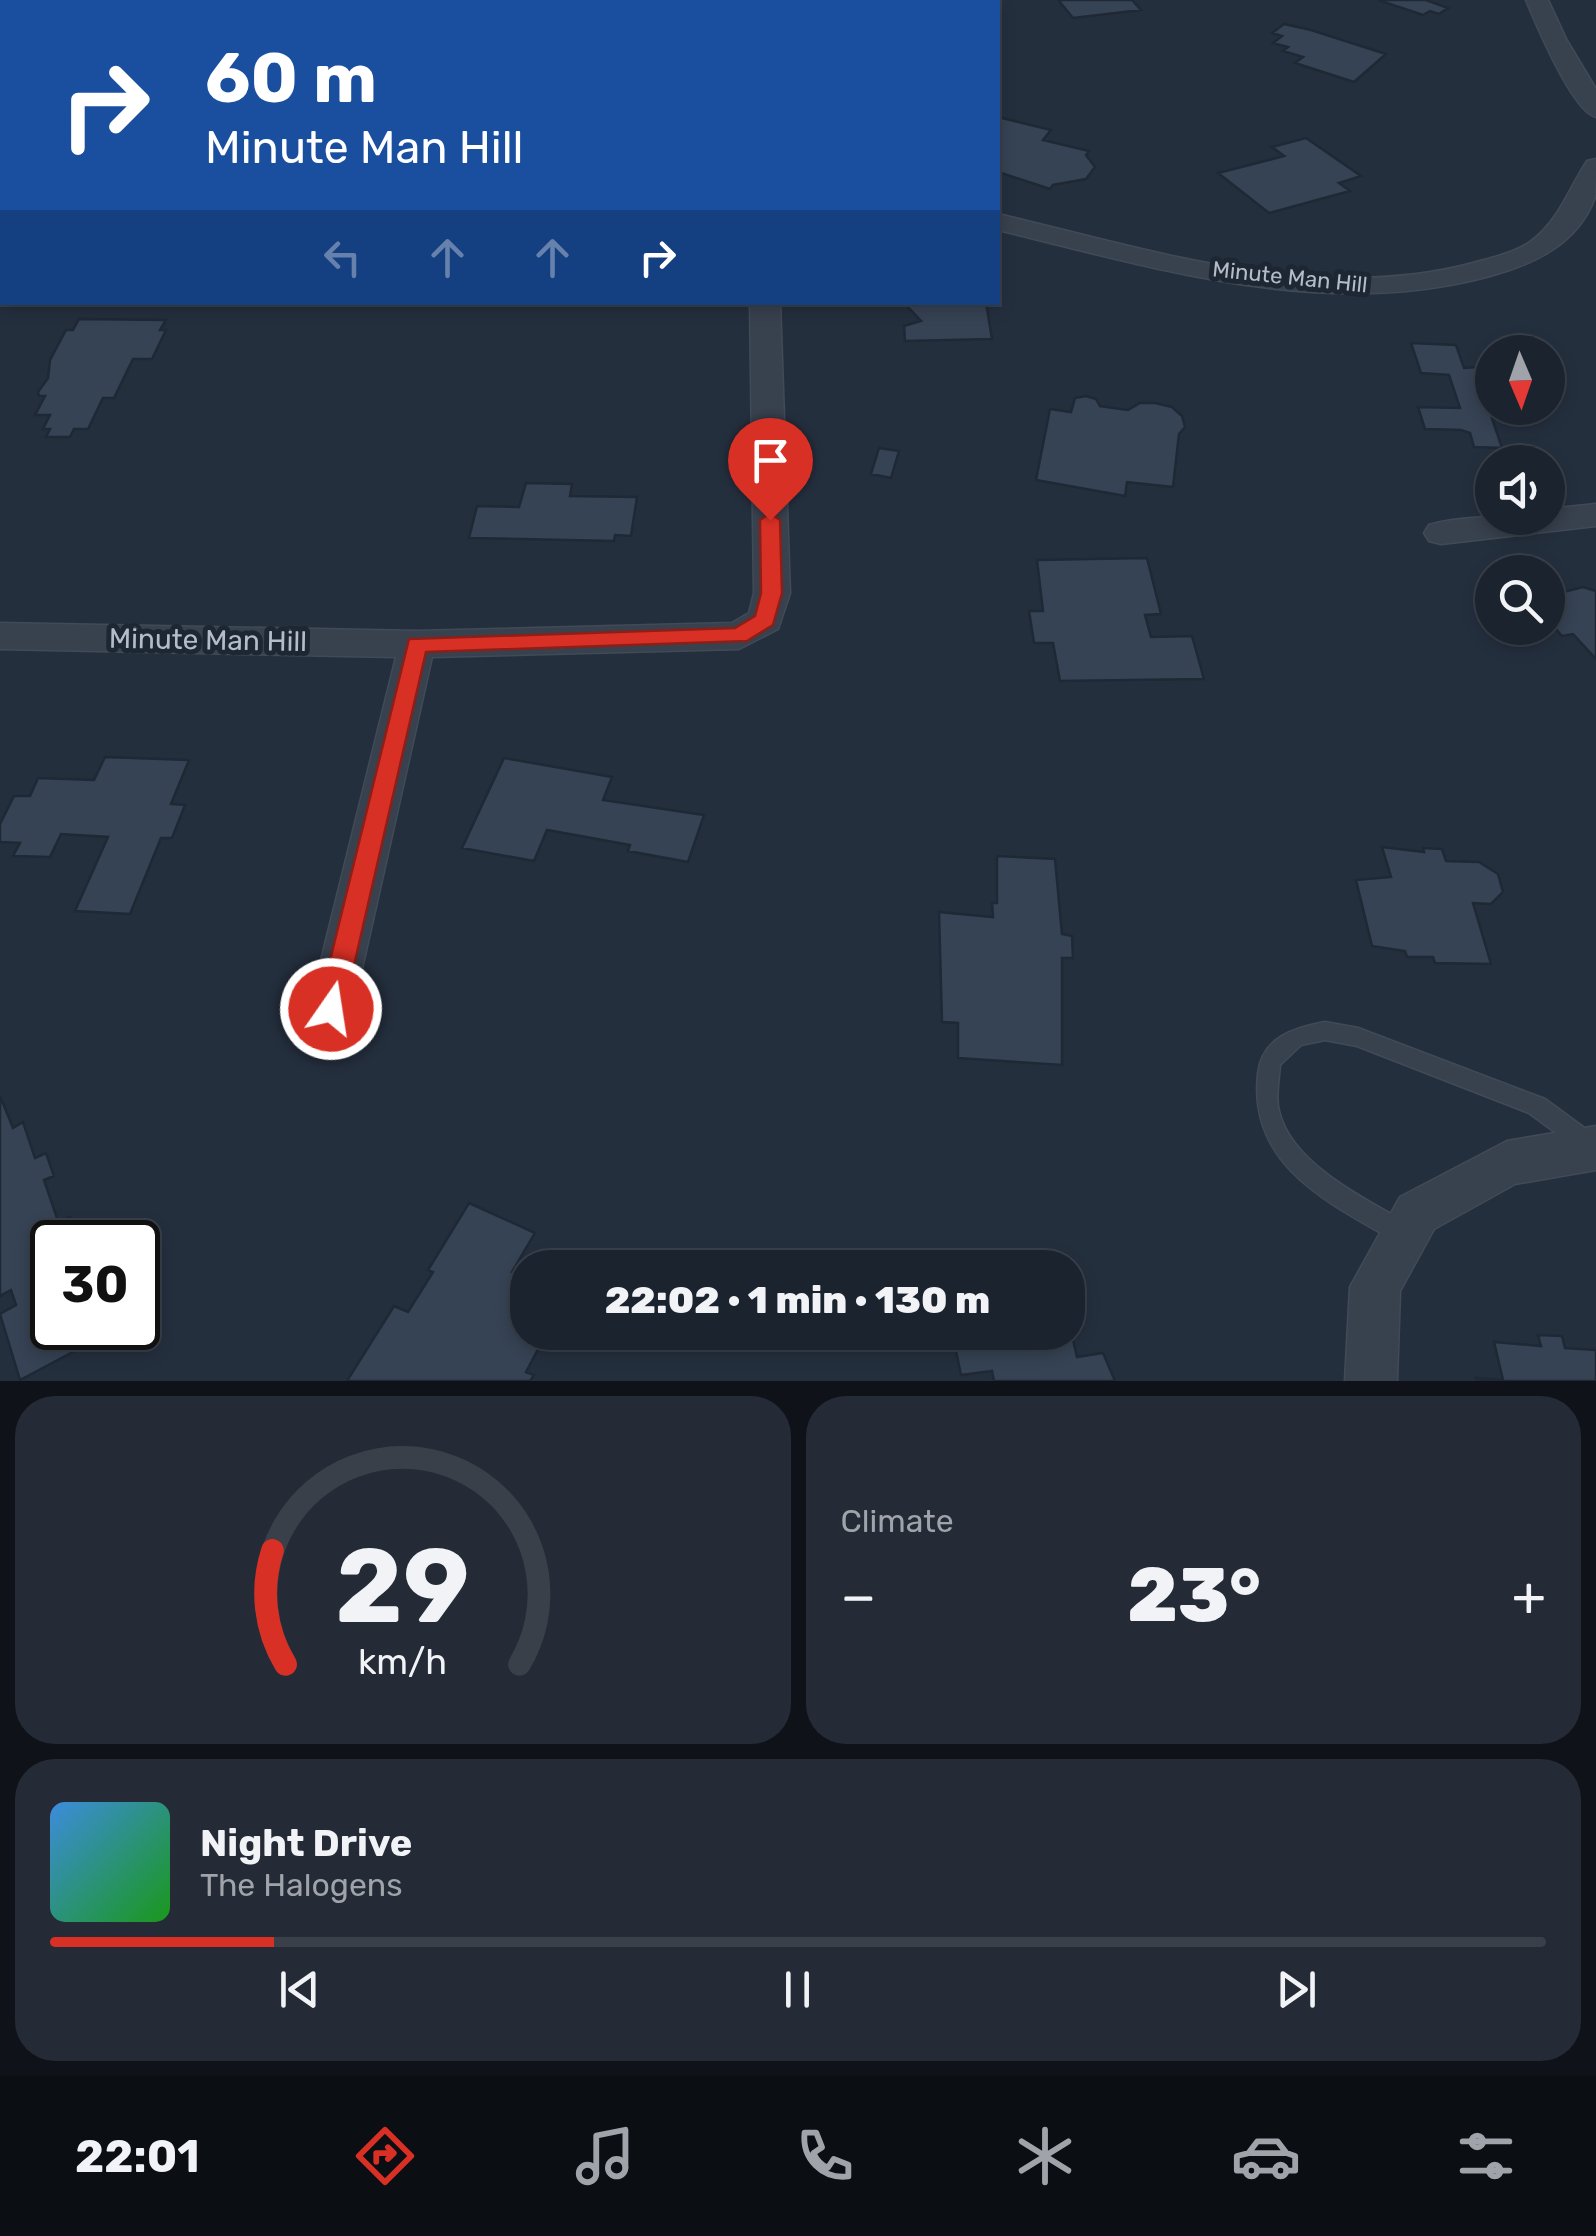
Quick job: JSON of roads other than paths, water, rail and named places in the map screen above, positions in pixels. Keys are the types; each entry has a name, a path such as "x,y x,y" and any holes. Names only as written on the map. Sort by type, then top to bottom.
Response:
{"street":[{"path":"1537,0 1554,39 1596,110"},
{"name":"Minute Man Hill","path":"1000,222 1191,266 1314,284 1398,288 1472,275 1537,250 1572,219 1596,166"},
{"name":"Minute Man Hill","path":"0,636 416,644 739,636 765,620 772,593 766,305"},
{"path":"1441,533 1596,515"},
{"path":"331,1009 416,644"},
{"path":"1371,1381 1375,1287 1418,1213 1507,1164 1595,1148"}],"lane":[{"path":"1406,1234 1316,1181 1284,1142 1268,1114 1270,1061 1295,1036 1325,1031 1358,1037 1537,1106 1595,1148"}]}
